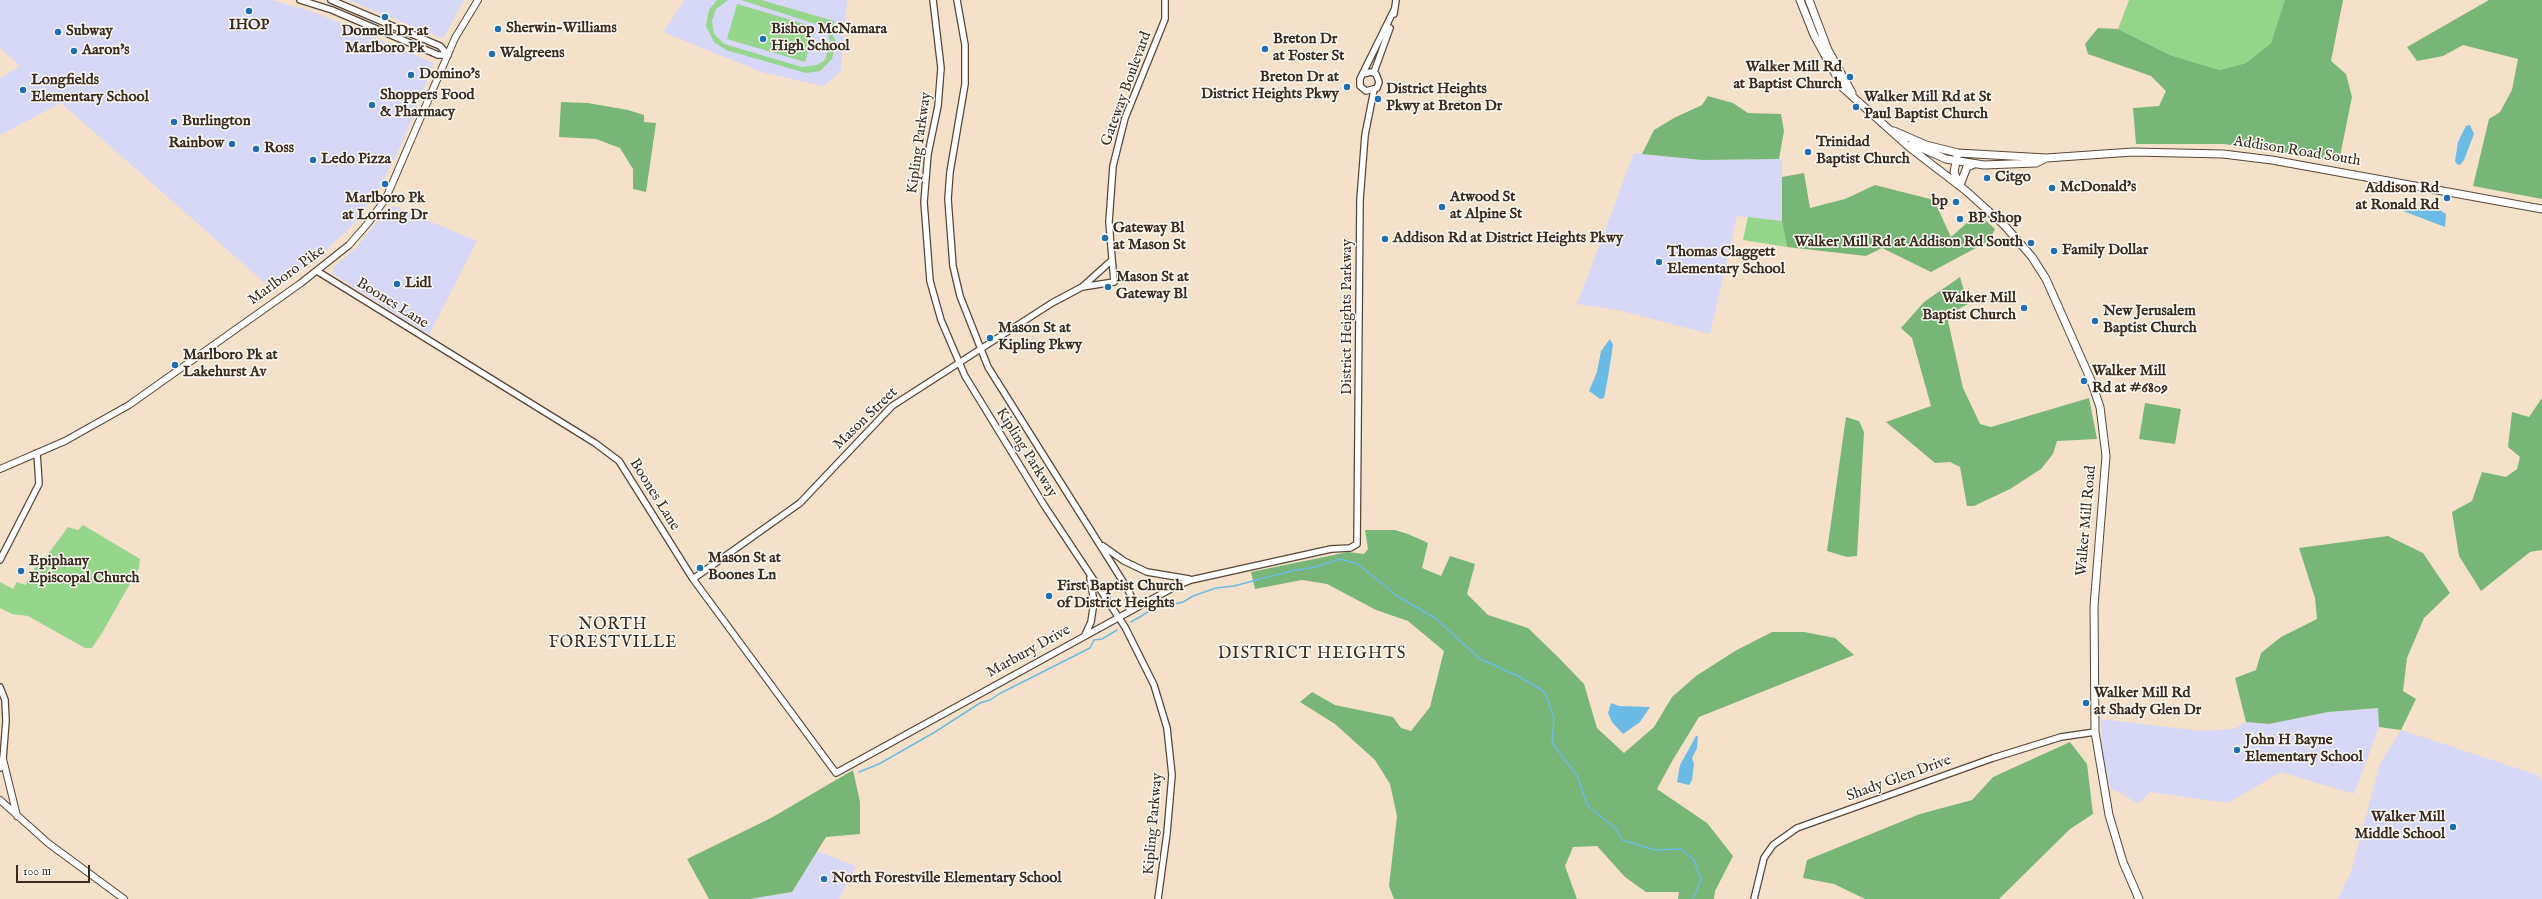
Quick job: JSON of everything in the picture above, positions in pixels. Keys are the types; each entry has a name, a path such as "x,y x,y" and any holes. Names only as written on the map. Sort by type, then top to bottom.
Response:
{"main road":[{"name":"Marlboro Pike","path":"0,469 92,427 144,395 339,255 358,236 386,198 448,55 463,24 478,0"},
{"name":"Walker Mill Road","path":"1800,0 1830,67 1843,88 1894,133 1960,185 2005,226 2039,267 2084,363 2100,406 2106,456 2094,606 2095,732 2103,789 2111,822 2123,862 2139,899"},
{"name":"Walker Mill Road","path":"1809,0 1828,50 1854,97"},
{"name":"Walker Mill Road","path":"1894,133 1926,145 1958,153"},
{"name":"Addison Road South","path":"1894,133 1936,155 1956,161 1974,164 1995,166 2028,164 2046,158"},
{"name":"Addison Road South","path":"1958,153 2046,158 2178,151 2236,155 2542,209"},
{"path":"1958,153 1954,172 1960,185"},
{"path":"1960,185 1967,167 1974,164"},
{"path":"3,759 17,818"},
{"path":"0,800 17,818 81,868 124,899"}],"street":[{"path":"300,0 332,10 438,55 448,55"},
{"path":"331,0 440,46 448,55"},
{"name":"Kipling Parkway","path":"933,0 940,52 941,87 926,171 924,232 930,281 941,320 959,362 982,406 1117,617 1149,672 1167,728 1171,764 1171,790 1158,899"},
{"name":"Kipling Parkway","path":"957,0 965,46 965,84 950,172 949,232 960,296 980,350 1000,389 1098,541 1130,594 1129,610"},
{"name":"Gateway Boulevard","path":"1114,282 1111,261 1109,205 1115,156 1125,118 1165,19 1165,0"},
{"path":"1394,10 1363,74 1360,86 1366,91 1374,90 1379,82 1374,72 1392,24 1396,0"},
{"path":"1363,74 1374,72"},
{"name":"District Heights Parkway","path":"1357,544 1361,190 1365,135 1374,90"},
{"path":"1082,287 1111,261"},
{"name":"Boones Lane","path":"317,271 611,454 632,479 693,579 836,773"},
{"name":"Mason Street","path":"693,579 800,503 892,406 1052,303 1082,287 1114,282"},
{"path":"0,560 39,484 37,453"},
{"path":"1098,541 1115,556 1137,568 1157,574 1191,580"},
{"name":"Marbury Drive","path":"836,773 1129,610 1191,580 1330,549 1350,548 1357,544"},
{"path":"1085,635 1091,622 1094,602 1088,572"},
{"path":"0,687 6,710 3,759 0,768"},
{"name":"Shady Glen Drive","path":"1754,899 1764,858 1773,845 1797,828 1993,758 2061,737 2095,732"}],"shaded area":[{"path":"0,0 272,0 314,12 434,63 401,145 380,187 354,224 321,255 274,291 61,103 0,135 0,78 20,66 0,48"},
{"path":"348,0 464,0 444,37 441,38"},
{"name":"Bishop McNamara High School","path":"685,0 847,0 841,71 824,86 764,73 663,32"},
{"name":"Thomas Claggett Elementary School","path":"1634,153 1702,160 1782,159 1782,221 1737,216 1710,334 1618,310 1577,304"},
{"path":"393,206 477,241 429,335 333,274 334,267 356,248 387,209"},
{"name":"John H Bayne Elementary School","path":"2378,708 2379,727 2354,794 2281,772 2228,803 2150,792 2138,804 2119,792 2110,789 2103,760 2101,719 2201,731 2234,729 2246,722 2269,724 2328,712"},
{"name":"Walker Mill Middle School","path":"2401,730 2538,775 2542,781 2542,899 2338,899 2351,872 2380,764"},
{"name":"North Forestville Elementary School","path":"817,851 856,866 839,899 749,899 792,892"}],"green space":[{"path":"717,0 728,0 716,9 712,21 714,34 724,44 802,67 817,65 825,60 830,42 828,33 822,26 741,0 761,0 834,21 835,27 829,26 836,42 832,59 820,71 806,73 726,50 714,42 706,26 709,10"},
{"path":"2129,0 2285,0 2286,2 2271,43 2246,63 2220,70 2170,55 2118,29"},
{"path":"2285,0 2343,0 2331,61 2346,74 2352,97 2339,161 2224,144 2136,144 2133,108 2159,106 2166,91 2151,76 2088,54 2085,44 2098,28 2118,29 2170,55 2220,70 2246,63 2271,43"},
{"path":"2489,0 2542,0 2542,199 2473,186 2489,119 2500,112 2512,90 2518,59 2463,45 2443,56 2417,61 2407,47"},
{"path":"737,4 815,27 805,62 727,39"},
{"path":"1708,96 1733,103 1748,113 1781,114 1784,131 1779,159 1702,160 1642,154 1654,130 1674,118 1702,105"},
{"path":"561,102 588,103 628,110 644,115 644,122 656,123 646,192 633,189 633,169 620,148 596,139 559,137"},
{"path":"1804,173 1810,208 1845,199 1875,185 1934,200 1951,237 1978,213 1995,229 1989,241 1931,272 1882,248 1866,256 1787,247 1782,221 1782,177"},
{"path":"1748,217 1782,221 1787,247 1743,240"},
{"path":"1960,277 1968,304 1953,312 1948,321 1963,388 1980,424 1991,427 2089,398 2097,439 2057,441 2053,454 2041,469 2010,489 1974,506 1967,506 1960,467 1950,462 1935,463 1886,422 1931,406 1912,338 1901,328 1924,302"},
{"path":"2542,398 2542,550 2530,552 2481,591 2459,556 2452,512 2472,501 2482,472 2506,477 2517,469 2520,457 2508,447 2512,412 2529,417"},
{"path":"2145,403 2181,409 2175,444 2139,439"},
{"path":"1846,417 1859,421 1864,432 1857,556 1847,557 1827,551"},
{"path":"83,525 140,559 139,568 92,648 85,648 28,616 12,614 0,608 0,582 13,589 17,582 25,585 37,564 48,554 68,527 78,530"},
{"path":"1365,530 1395,530 1428,543 1422,568 1441,576 1450,556 1475,564 1467,594 1488,615 1528,628 1558,657 1584,684 1597,728 1624,753 1654,727 1672,697 1696,676 1735,651 1772,632 1804,632 1835,638 1854,655 1699,717 1671,763 1657,789 1707,823 1733,856 1715,891 1714,899 1678,899 1679,892 1646,892 1625,877 1597,846 1573,847 1565,866 1577,899 1394,899 1389,886 1397,816 1390,784 1375,760 1335,724 1300,702 1312,692 1335,705 1393,717 1401,728 1411,731 1430,707 1444,651 1408,621 1376,610 1327,584 1302,580 1255,589 1251,572 1348,552 1364,554 1368,549"},
{"path":"2388,536 2423,553 2450,593 2424,618 2407,658 2403,691 2416,699 2401,730 2379,727 2378,708 2328,712 2269,724 2246,722 2235,678 2256,670 2261,653 2281,637 2317,619 2315,598 2299,548"},
{"path":"2070,742 2087,764 2093,814 2070,829 1999,899 1865,899 1834,884 1803,878 1807,860 1920,814 1972,800 1993,777"},
{"path":"853,770 860,802 860,834 826,837 792,892 749,899 709,899 687,859 771,818"}],"water":[{"path":"2470,125 2474,134 2464,160 2460,165 2455,161 2458,142 2466,126"},
{"path":"2401,203 2422,209 2440,210 2446,214 2445,227 2398,209 2396,204"},
{"path":"1610,339 1613,345 1608,377 1604,398 1600,399 1589,391 1597,372 1601,351"},
{"path":"1611,703 1619,706 1650,707 1640,722 1623,734 1612,722 1608,713"},
{"path":"1696,736 1698,736 1697,748 1692,758 1694,764 1692,780 1689,785 1677,782 1680,765"}],"waterway":[{"path":"1131,622 1153,609 1183,602 1193,596 1216,588 1234,586 1291,571 1315,567 1340,559 1358,564 1397,596 1435,618 1480,659 1518,676 1545,692 1554,719 1552,743 1578,777 1587,805 1616,829 1622,840 1655,850 1681,849 1694,860 1701,880 1693,899"},
{"path":"859,772 879,764 935,732 980,703 990,700 1090,648 1094,640 1102,639 1117,630"}],"place":[{"name":"IHOP","path":"249,11"},
{"name":"Donnell Dr at Marlboro Pk","path":"385,17"},
{"name":"Sherwin-Williams","path":"498,29"},
{"name":"Subway","path":"58,32"},
{"name":"Bishop McNamara High School","path":"763,39"},
{"name":"Breton Dr at Foster St","path":"1265,49"},
{"name":"Aaron's","path":"74,51"},
{"name":"Walgreens","path":"492,54"},
{"name":"Domino's","path":"411,75"},
{"name":"Walker Mill Rd at Baptist Church","path":"1850,77"},
{"name":"Breton Dr at District Heights Pkwy","path":"1347,87"},
{"name":"Longfields Elementary School","path":"23,90"},
{"name":"District Heights Pkwy at Breton Dr","path":"1378,99"},
{"name":"Shoppers Food & Pharmacy","path":"372,105"},
{"name":"Walker Mill Rd at St Paul Baptist Church","path":"1856,107"},
{"name":"Burlington","path":"174,122"},
{"name":"Rainbow","path":"232,144"},
{"name":"Ross","path":"256,149"},
{"name":"Trinidad Baptist Church","path":"1808,152"},
{"name":"Ledo Pizza","path":"313,160"},
{"name":"Citgo","path":"1987,178"},
{"name":"Marlboro Pk at Lorring Dr","path":"385,184"},
{"name":"McDonald's","path":"2052,188"},
{"name":"Addison Rd at Ronald Rd","path":"2447,198"},
{"name":"bp","path":"1956,202"},
{"name":"Atwood St at Alpine St","path":"1442,207"},
{"name":"BP Shop","path":"1960,219"},
{"name":"Gateway Bl at Mason St","path":"1105,238"},
{"name":"Addison Rd at District Heights Pkwy","path":"1385,239"},
{"name":"Walker Mill Rd at Addison Rd South","path":"2031,243"},
{"name":"Family Dollar","path":"2054,251"},
{"name":"Thomas Claggett Elementary School","path":"1659,262"},
{"name":"Lidl","path":"397,284"},
{"name":"Mason St at Gateway Bl","path":"1108,287"},
{"name":"Walker Mill Baptist Church","path":"2024,308"},
{"name":"New Jerusalem Baptist Church","path":"2095,321"},
{"name":"Mason St at Kipling Pkwy","path":"990,338"},
{"name":"Marlboro Pk at Lakehurst Av","path":"175,365"},
{"name":"Walker Mill Rd at #6809","path":"2084,381"},
{"name":"Mason St at Boones Ln","path":"700,568"},
{"name":"Epiphany Episcopal Church","path":"21,571"},
{"name":"First Baptist Church of District Heights","path":"1049,596"},
{"name":"Walker Mill Rd at Shady Glen Dr","path":"2086,703"},
{"name":"John H Bayne Elementary School","path":"2237,750"},
{"name":"Walker Mill Middle School","path":"2453,827"},
{"name":"North Forestville Elementary School","path":"824,879"}],"district":[{"name":"NORTH FORESTVILLE","path":"613,635"},
{"name":"DISTRICT HEIGHTS","path":"1312,655"}]}
